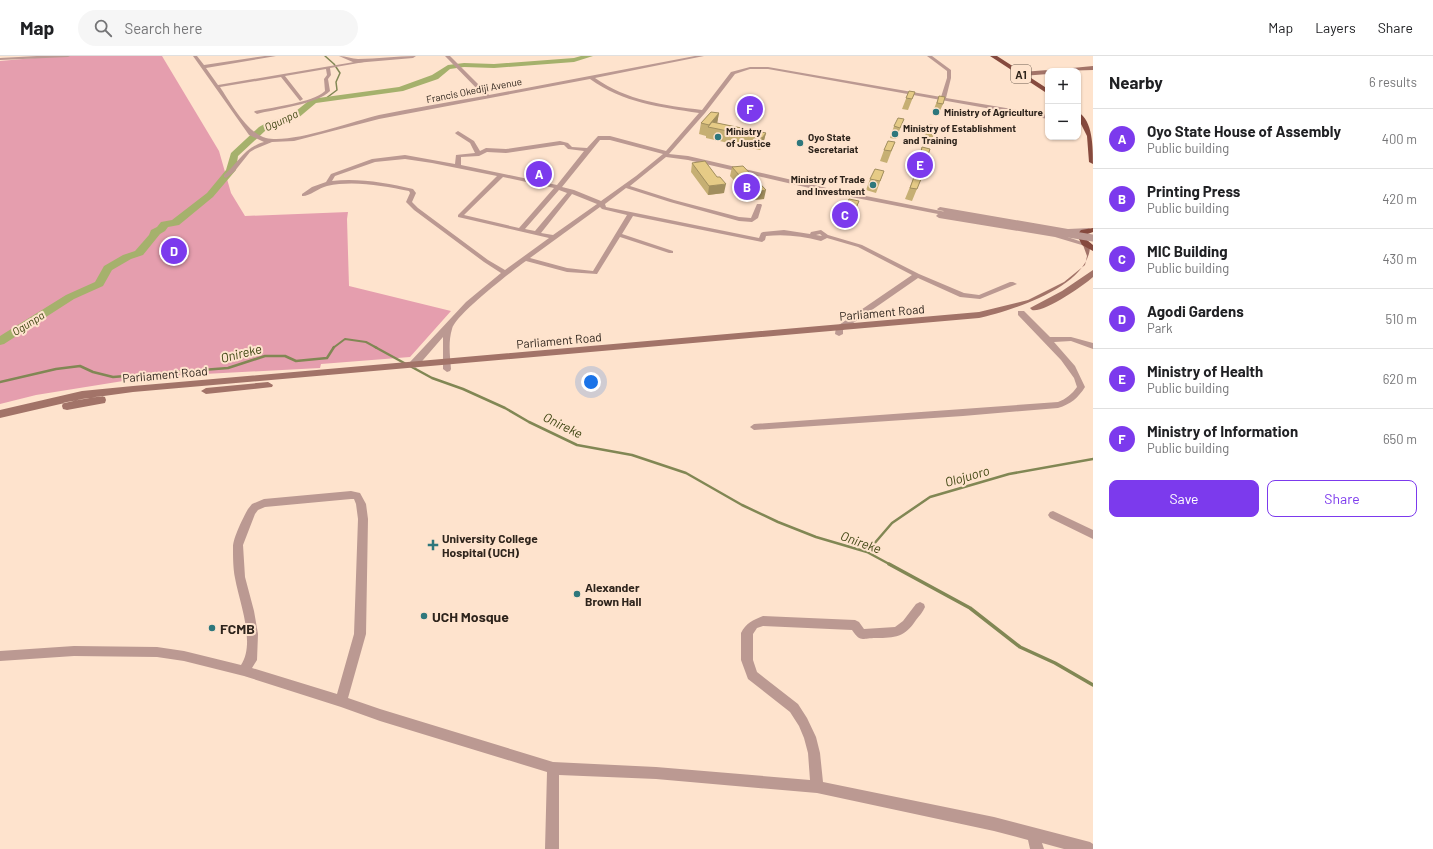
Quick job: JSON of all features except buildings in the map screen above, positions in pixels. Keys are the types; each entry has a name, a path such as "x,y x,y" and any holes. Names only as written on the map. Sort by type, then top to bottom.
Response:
{"highway":[{"name":"A1","path":"998,57 1045,85"},
{"name":"A1","path":"1025,74 1045,90"},
{"path":"1081,111 1093,124"},
{"path":"1082,122 1090,136 1093,162"}],"main road":[{"path":"1081,69 1093,68"},
{"path":"1025,74 1045,72"},
{"name":"Parliament Road","path":"0,414 82,395 447,366 839,331 973,316 1023,304 1056,290 1086,269 1091,262 1090,239"},
{"name":"Parliament Road","path":"839,331 969,323 1021,313 1064,295 1078,287 1093,273"},
{"name":"Parliament Road","path":"0,422 58,407 103,400 414,368 447,366"}],"street":[{"path":"0,59 68,56"},
{"path":"195,56 218,86 342,66 364,61 413,56"},
{"path":"203,67 274,56"},
{"path":"342,56 351,61 364,61"},
{"path":"447,56 488,97"},
{"name":"Francis Okediji Avenue","path":"218,86 251,134 257,138 278,141 294,139 379,118 702,56"},
{"path":"929,56 949,70 949,78 943,99"},
{"path":"257,112 326,95 328,91 326,80 329,75 330,68"},
{"path":"414,368 413,364 469,304 505,273 555,238 667,153 703,112 733,73 750,68 768,68 1045,116"},
{"path":"282,75 300,99"},
{"path":"591,78 602,87 632,100 703,112"},
{"path":"466,130 479,154"},
{"path":"458,133 472,142"},
{"path":"520,230 544,205 598,138 606,137 688,158 903,206 1090,239"},
{"path":"226,176 231,173 245,153 254,146 278,141"},
{"path":"458,166 458,156 479,154 486,150 506,152 560,143 566,144 570,148 588,150"},
{"path":"329,182 333,175 338,172 374,160 405,157 458,166 557,187 572,191 601,203 604,208 757,240 763,238 763,234 767,232 784,232 813,236 821,239 826,236 860,246 917,275 963,295 980,297 1013,284"},
{"path":"502,175 460,216 555,238"},
{"path":"304,195 314,188 329,182 366,183 411,190 413,193 409,202 416,209 486,261 505,273"},
{"path":"625,186 672,201 740,219 752,220 756,218 759,205"},
{"path":"537,233 572,191"},
{"path":"903,206 940,216 1056,236 1090,239"},
{"path":"903,206 951,210 1068,230 1090,239"},
{"path":"526,259 567,270 596,273 631,214"},
{"path":"619,235 671,252"},
{"path":"839,331 917,275"},
{"path":"754,427 963,413 1067,403 1076,395 1081,387 1079,379 1071,366 1021,313"},
{"path":"447,366 446,342 448,328"},
{"path":"1046,340 1071,339 1093,346"},
{"path":"244,671 251,660 252,634 240,577 238,545 251,512 255,507 264,503 351,495 357,496 361,504 363,518 360,634 341,701"},
{"path":"1053,515 1093,536"},
{"path":"817,787 814,753 810,737 794,708 752,675 748,660 747,633 753,625 763,621 856,625 862,635 866,633 892,632 902,629 920,607"},
{"path":"0,656 74,651 157,652 184,656 244,671 341,701 380,716 455,737 553,768 656,773 817,787 994,824 1090,849"},
{"path":"552,849 553,768"},
{"path":"1034,835 1037,849"}],"shaded area":[{"path":"57,56 162,56 219,151 231,193 245,216 348,212 349,286 451,311 410,357 321,364 320,368 148,377 36,395 0,404 0,61"}],"waterway":[{"path":"325,56 334,64 340,73 336,82 337,90 325,99"},
{"name":"Ogunpa","path":"0,341 70,297 99,284 108,268 127,257 139,253 154,236 155,232 161,229 165,224 175,223 210,195 231,170 234,155 262,129 271,124 294,117 314,101 400,89 435,77 448,67 464,65 494,66 574,60 589,56"},
{"name":"Onireke","path":"334,347 345,339 366,342 377,348"},
{"name":"Onireke","path":"0,382 56,369 80,366 93,372 113,377 228,368 265,356 285,356 296,361 327,358 334,347"},
{"name":"Onireke","path":"375,347 406,364"},
{"name":"Onireke","path":"410,366 432,378 463,389 505,408 529,422 577,445 632,455 686,473 742,505 778,522 816,537 867,552"},
{"name":"Olojuoro","path":"867,552 892,523 930,497 1009,474 1093,459"},
{"name":"Onireke","path":"867,552 891,565"},
{"name":"Onireke","path":"889,564 970,608 1020,647 1055,663 1093,685"}],"place":[{"name":"Ministry of Information","path":"750,109"},
{"name":"Ministry of Agriculture","path":"936,112"},
{"name":"Ministry of Establishment and Training","path":"895,134"},
{"name":"Ministry of Justice","path":"718,137"},
{"name":"Oyo State Secretariat","path":"800,143"},
{"name":"Ministry of Health","path":"920,165"},
{"name":"Oyo State House of Assembly","path":"539,174"},
{"name":"Ministry of Trade and Investment","path":"873,185"},
{"name":"Printing Press","path":"747,187"},
{"name":"MIC Building","path":"845,215"},
{"name":"Agodi Gardens","path":"174,251"},
{"name":"University College Hospital (UCH)","path":"433,545"},
{"name":"Alexander Brown Hall","path":"577,594"},
{"name":"UCH Mosque","path":"424,616"},
{"name":"FCMB","path":"212,628"}]}
